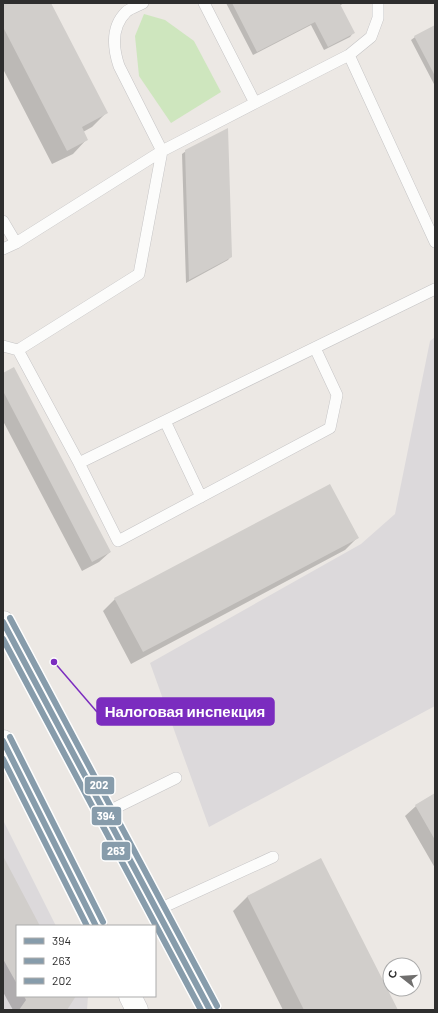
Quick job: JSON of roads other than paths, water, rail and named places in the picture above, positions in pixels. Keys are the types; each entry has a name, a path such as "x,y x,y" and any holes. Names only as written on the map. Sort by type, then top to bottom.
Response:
{"main road":[{"path":"3,622 210,1010"},
{"path":"3,741 95,925"},
{"path":"130,997 137,1010"}],"lane":[{"path":"18,350 140,274 162,151 119,66 114,52 114,38 118,25 126,11 143,3"},
{"path":"204,3 255,103"},
{"path":"3,249 16,243 162,151 349,54 371,37 378,18 378,3"},
{"path":"349,54 435,242"},
{"path":"3,221 16,243"},
{"path":"79,463 435,289"},
{"path":"3,346 18,350 79,463 118,541 330,428 337,395 315,348"},
{"path":"165,421 201,497"},
{"path":"105,813 176,778"},
{"path":"157,910 273,857"}],"place":[{"name":"Налоговая инспекция","path":"54,662"}]}
